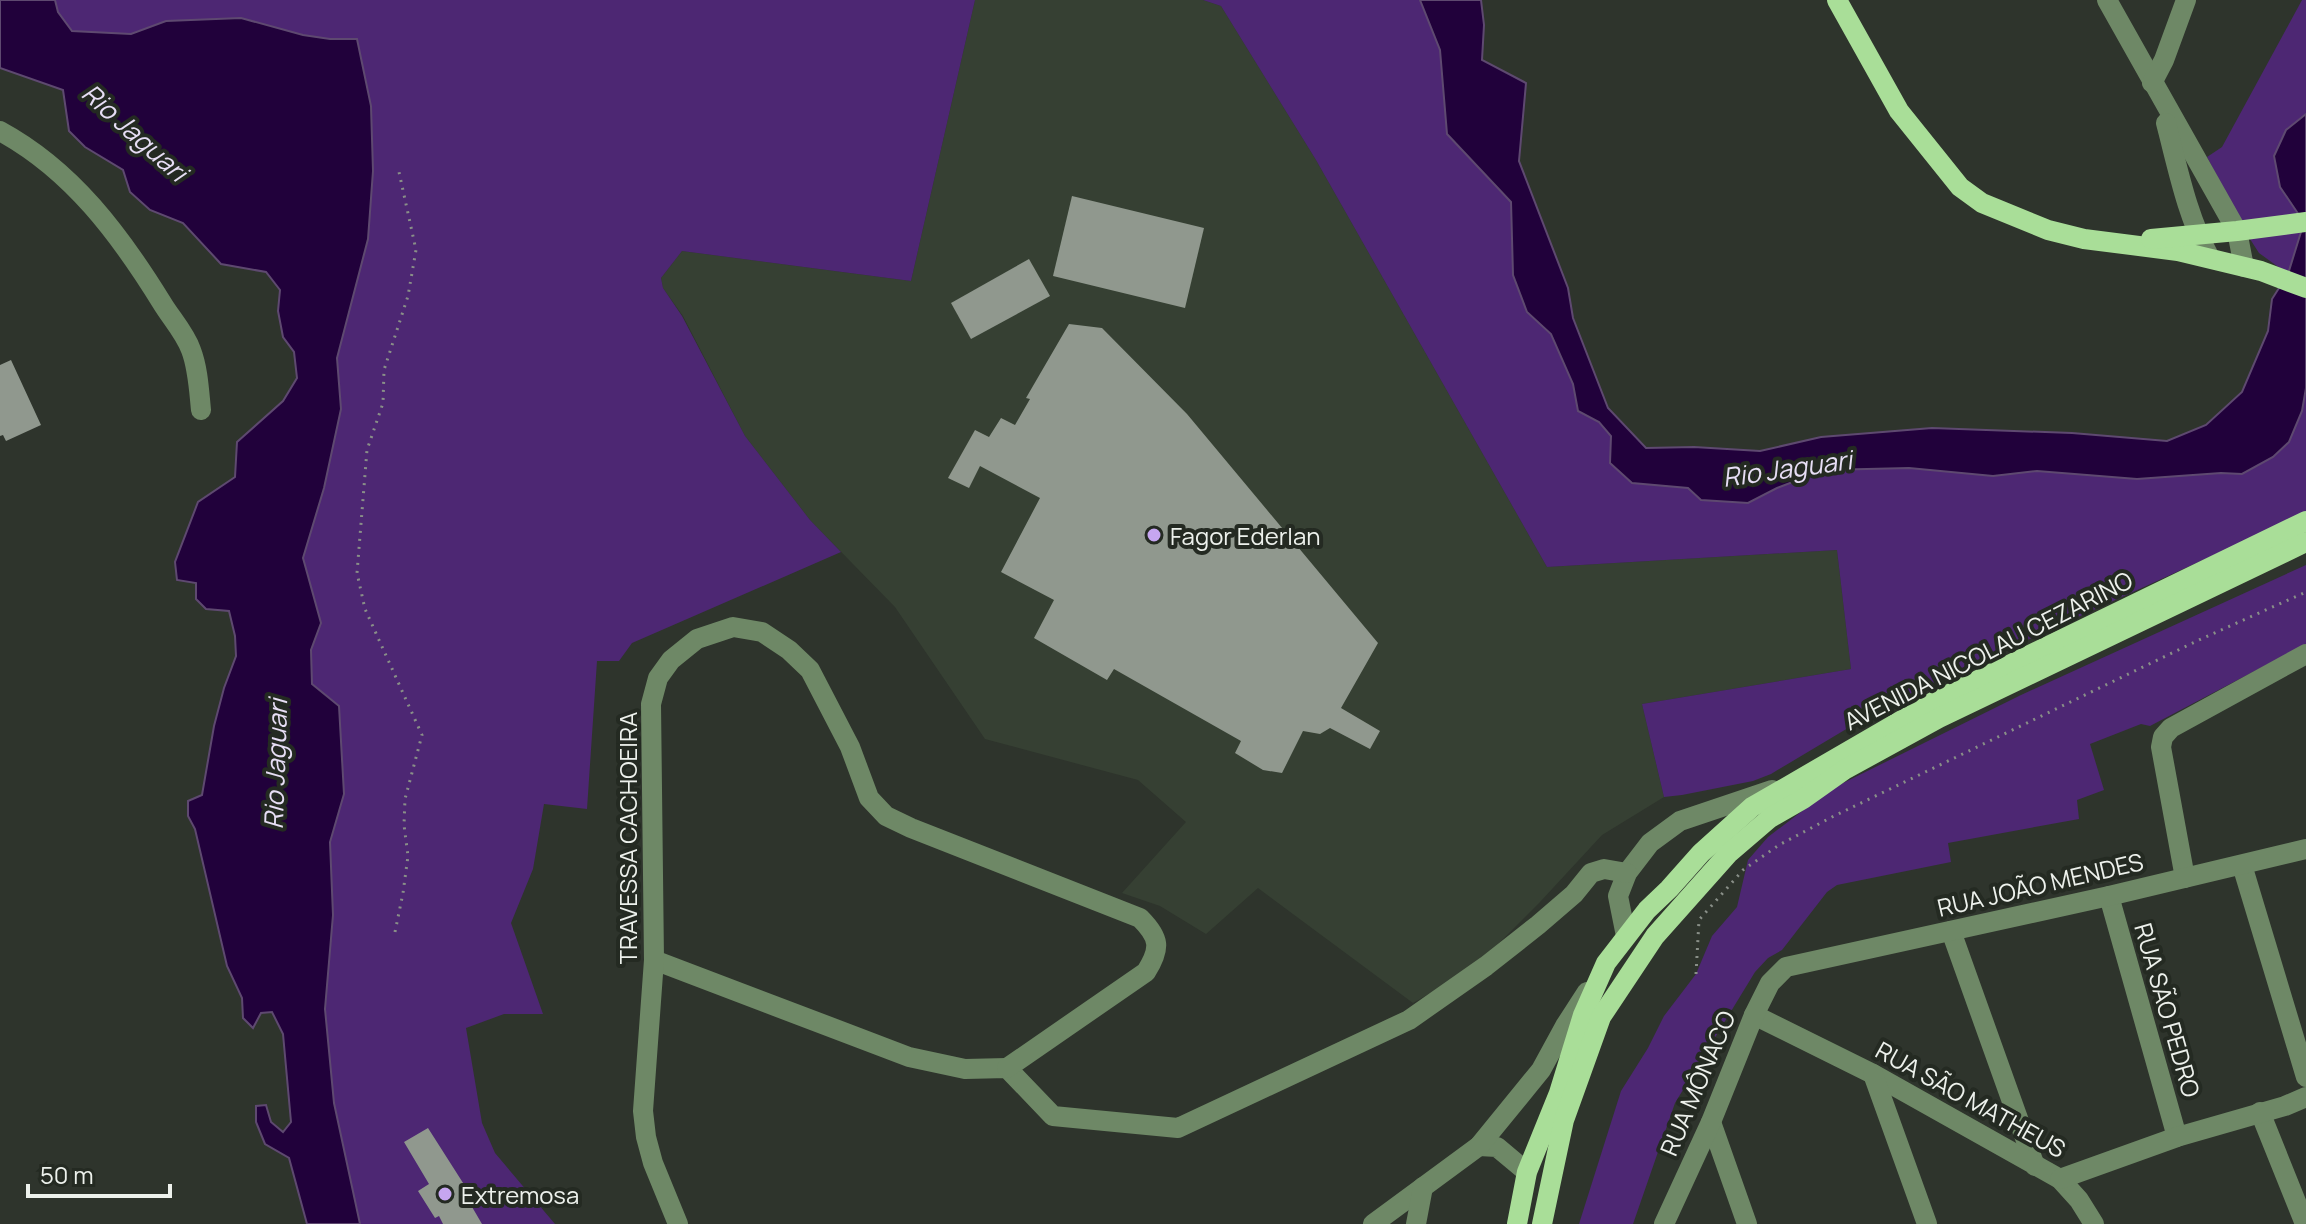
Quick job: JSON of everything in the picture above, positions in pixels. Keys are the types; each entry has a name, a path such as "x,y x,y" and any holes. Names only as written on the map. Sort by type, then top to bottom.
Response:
{"main road":[{"path":"1837,0 1899,111 1960,187 1982,203 2048,230 2084,239 2120,242 2210,258 2306,288"},
{"path":"2120,242 2306,222"},
{"name":"AVENIDA NICOLAU CEZARINO","path":"1517,1224 1527,1172 1559,1093 1583,1015 1606,963 1647,910 1701,853 1752,807 1935,701 2306,521"},
{"name":"AVENIDA NICOLAU CEZARINO","path":"1542,1224 1564,1120 1601,1017 1655,936 1728,854 1770,818 1892,742 2306,542"}],"street":[{"path":"2107,0 2237,231 2253,269"},
{"path":"2186,0 2156,89 2197,235 2210,258"},
{"path":"0,131 51,164 115,231 191,348 201,410"},
{"name":"TRAVESSA CACHOEIRA","path":"678,1224 653,1163 643,1111 654,960 651,704 658,678 671,660 697,639 733,627 762,632 789,650 810,670 850,747 869,798 886,816 1140,918 1152,930 1157,942 1154,959 1146,972 1007,1068"},
{"path":"2185,878 2161,747 2163,737 2171,728 2306,654"},
{"path":"1626,936 1618,896 1627,873 1650,843 1680,821 1798,781"},
{"name":"RUA JOÃO MENDES","path":"1786,967 2306,849"},
{"path":"2242,865 2306,1077"},
{"path":"654,960 909,1057 965,1069 1007,1068 1053,1116 1178,1128 1409,1020 1538,925 1574,894 1591,873 1604,869 1627,873"},
{"name":"RUA SÃO PEDRO","path":"2109,896 2177,1137"},
{"path":"1951,931 2035,1166"},
{"path":"1373,1224 1479,1146 1541,1070 1606,963"},
{"name":"RUA MÔNACO","path":"1664,1224 1711,1122 1754,1015 1770,983 1786,967"},
{"name":"RUA SÃO MATHEUS","path":"1754,1015 1873,1074 2060,1179 2177,1137 2306,1097"},
{"path":"1873,1074 1927,1224"},
{"path":"2285,1106 2306,1113"},
{"path":"2260,1112 2305,1224"},
{"path":"1711,1122 1747,1224"},
{"path":"1479,1146 1497,1147 1527,1172"},
{"path":"2060,1179 2079,1200 2094,1224"},
{"path":"1416,1224 1423,1187"}],"path":[{"path":"395,932 408,856 405,799 422,735 365,609 357,573 367,450 383,403 384,370 408,296 416,250 399,172"},
{"path":"1696,974 1699,920 1743,870 1779,845 2201,639 2306,592"}],"shaded area":[{"path":"55,0 975,0 911,281 682,251 661,278 663,288 682,316 745,436 810,520 841,552 632,643 619,661 597,661 587,809 544,804 533,869 511,923 543,1014 504,1014 466,1028 482,1123 495,1153 555,1224 360,1224 334,1103 325,1009 333,915 330,842 344,794 339,706 312,684 311,650 321,622 303,558 324,488 341,409 337,358 368,239 373,171 371,106 357,39 297,34 236,18 166,21 131,34 71,31 58,12"},
{"path":"975,0 1203,0 1221,6 1316,160 1547,567 1837,550 1851,669 1642,704 1664,797 1602,835 1487,955 1413,1003 1258,888 1206,934 1160,906 1122,893 1186,822 1138,780 985,739 895,607 810,520 745,436 683,316 663,288 661,278 682,251 911,281"},
{"path":"1203,0 1420,0 1440,50 1447,134 1511,202 1513,275 1527,312 1551,334 1573,384 1578,411 1599,422 1611,436 1610,463 1632,483 1688,488 1748,503 1824,470 1909,468 1993,476 2037,471 2137,479 2242,474 2302,411 2306,388 2306,513 1931,684 1771,774 1753,781 1664,797 1642,704 1851,669 1837,550 1547,567 1316,160 1221,6"},
{"path":"2302,0 2306,0 2306,114 2286,130 2280,187 2299,215 2301,232 2288,274 2259,253 2207,157 2222,147"},
{"path":"2306,565 2306,644 2150,726 2141,724 2090,744 2104,790 2077,800 2079,819 1948,843 1951,862 1837,885 1827,892 1782,950 1768,958 1755,972 1675,1103 1633,1224 1579,1224 1621,1091 1664,1016 1696,974 1712,936 1737,907 1748,860 1768,837 1831,789 2021,695"}],"water":[{"name":"Rio Jaguari","path":"0,0 55,0 58,12 72,31 131,34 166,21 241,18 303,35 357,39 371,106 373,171 368,239 337,358 341,409 324,488 303,558 321,623 311,650 312,684 339,706 344,794 330,842 333,915 325,1009 334,1103 360,1224 307,1224 289,1158 265,1144 256,1122 256,1106 266,1105 271,1122 283,1132 291,1122 283,1034 272,1012 261,1013 253,1028 243,1018 242,998 227,966 195,829 188,816 188,801 202,795 214,726 236,656 235,636 229,611 206,609 196,599 196,583 177,580 175,562 198,502 235,477 237,442 283,401 297,378 294,352 283,337 278,311 280,290 266,272 221,264 183,223 150,210 130,192 123,170 85,147 69,131 63,90 0,68"},
{"name":"Rio Jaguari","path":"1420,0 1481,0 1484,25 1482,60 1526,83 1519,161 1568,288 1573,318 1608,408 1646,448 1760,451 1821,437 1932,428 2072,433 2167,441 2206,425 2242,392 2268,331 2272,299 2288,274 2301,232 2299,215 2280,187 2274,156 2286,130 2306,114 2306,388 2302,411 2289,442 2273,457 2242,474 2137,479 2037,471 1993,476 1909,468 1824,470 1748,503 1701,500 1688,488 1632,483 1610,463 1611,436 1599,422 1578,411 1573,384 1551,334 1527,312 1513,275 1511,202 1447,134 1440,50"}],"building":[{"path":"1072,196 1204,228 1185,308 1053,276"},
{"path":"1029,259 1050,296 971,339 951,303"},
{"name":"Fagor Ederlan","path":"1069,324 1102,328 1187,414 1378,643 1341,708 1380,731 1370,749 1330,728 1320,734 1303,731 1282,773 1263,770 1235,753 1241,741 1114,669 1107,680 1034,638 1054,600 1001,572 1040,498 980,466 969,488 948,478 975,430 989,437 1001,418 1015,425 1030,399 1026,398"},
{"path":"11,360 41,425 6,441 3,435 0,436 0,365"},
{"path":"428,1128 472,1197 468,1200 482,1224 443,1224 439,1216 435,1218 418,1191 429,1184 404,1142"}],"place":[{"name":"Fagor Ederlan","path":"1154,535"},
{"name":"Extremosa","path":"445,1194"}]}
